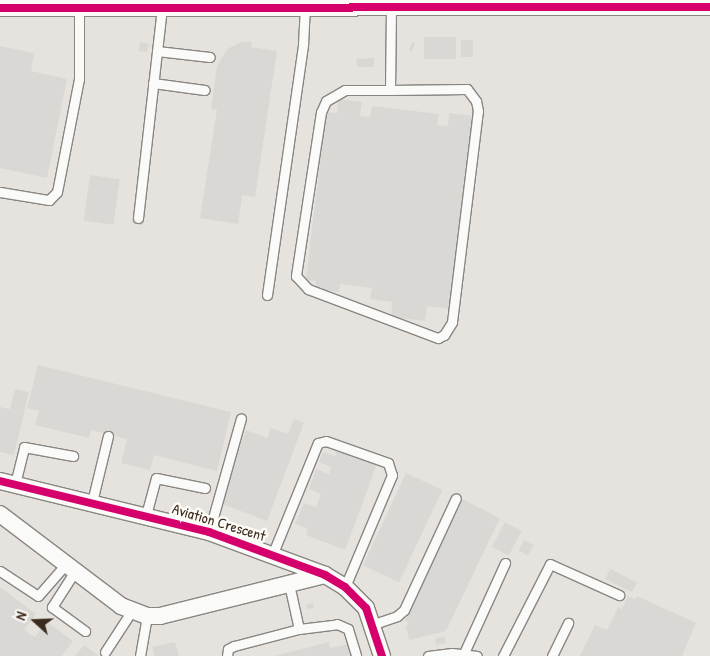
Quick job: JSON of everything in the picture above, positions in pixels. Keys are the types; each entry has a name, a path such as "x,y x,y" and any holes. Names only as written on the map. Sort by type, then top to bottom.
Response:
{"street":[{"path":"0,8 710,7"},
{"name":"Aviation Crescent","path":"8,482 209,532 273,554 325,575 345,587 366,608 374,624 382,656"},
{"path":"0,514 70,568 139,614 325,575"}],"lane":[{"path":"266,296 303,44 305,7"},
{"path":"390,90 391,7"},
{"path":"0,192 48,200 57,192 78,79 79,8"},
{"path":"138,218 162,8"},
{"path":"157,51 210,57"},
{"path":"153,83 206,90"},
{"path":"466,89 476,101 475,152 452,322 444,335 438,338 308,289 296,276 321,112 326,101 345,90 390,90 466,89"},
{"path":"209,532 241,418"},
{"path":"92,502 108,436"},
{"path":"273,554 318,443 326,441 388,462 392,475 345,587"},
{"path":"8,482 24,447 73,456"},
{"path":"146,515 156,478 205,488"},
{"path":"374,624 397,616 404,610 456,498"},
{"path":"464,653 505,563"},
{"path":"503,656 550,564 619,595"},
{"path":"0,571 38,596 70,568"},
{"path":"70,568 52,607 85,631"},
{"path":"288,584 299,629"},
{"path":"105,652 139,614"},
{"path":"139,614 140,656"},
{"path":"552,656 568,623"},
{"path":"227,656 228,650 234,646 299,629 345,625 356,656"},
{"path":"428,656 464,653 477,656"}],"shaded area":[{"path":"0,0 710,0 710,656 0,656"}],"building":[{"path":"424,37 456,37 456,59 424,59"},
{"path":"461,40 473,40 473,57 461,57"},
{"path":"140,42 149,44 147,52 139,51"},
{"path":"241,42 252,42 251,47 277,51 255,197 242,195 238,224 200,218 217,110 211,109 217,66 227,49"},
{"path":"412,42 415,43 412,51 409,51"},
{"path":"0,46 34,53 31,71 67,79 47,178 0,168"},
{"path":"374,58 374,67 357,67 356,59"},
{"path":"338,99 362,102 360,116 370,117 372,106 439,114 437,125 448,126 449,113 473,116 450,309 427,306 425,321 391,317 392,302 370,299 372,288 340,284 339,292 315,289 316,281 306,280 326,112 337,113"},
{"path":"90,175 120,179 113,225 84,221"},
{"path":"38,365 231,412 217,471 154,455 150,470 121,463 127,439 91,430 89,438 35,425 39,411 27,408"},
{"path":"15,389 29,392 14,455 0,452 0,407 10,409"},
{"path":"294,419 304,423 267,521 222,504 229,484 226,483 246,430 267,438 271,428 288,434"},
{"path":"338,449 377,464 345,550 306,535 308,529 295,524 304,503 316,507 321,494 309,489 316,469 329,474 331,467 319,462 323,452 335,456"},
{"path":"406,473 442,490 399,582 363,565"},
{"path":"462,499 500,518 446,631 409,640 406,627 409,623 405,621"},
{"path":"505,522 522,531 509,556 492,547"},
{"path":"524,540 534,545 528,556 519,551"},
{"path":"610,569 637,582 632,592 605,579"},
{"path":"0,587 36,614 24,630 35,637 46,621 73,641 62,656 0,656"},
{"path":"628,596 635,599 637,596 696,623 682,656 580,656 595,625 607,630 618,607 622,609"},
{"path":"313,603 314,608 307,609 306,604"},
{"path":"444,636 446,643 436,645 435,639"},
{"path":"175,642 179,656 155,656 152,647"},
{"path":"329,642 330,648 349,644 352,656 274,656"},
{"path":"84,645 99,656 75,656"}],"cycle path":[{"path":"0,8 710,7"},
{"path":"0,481 209,532 325,575 345,587 366,608 382,656"}]}
